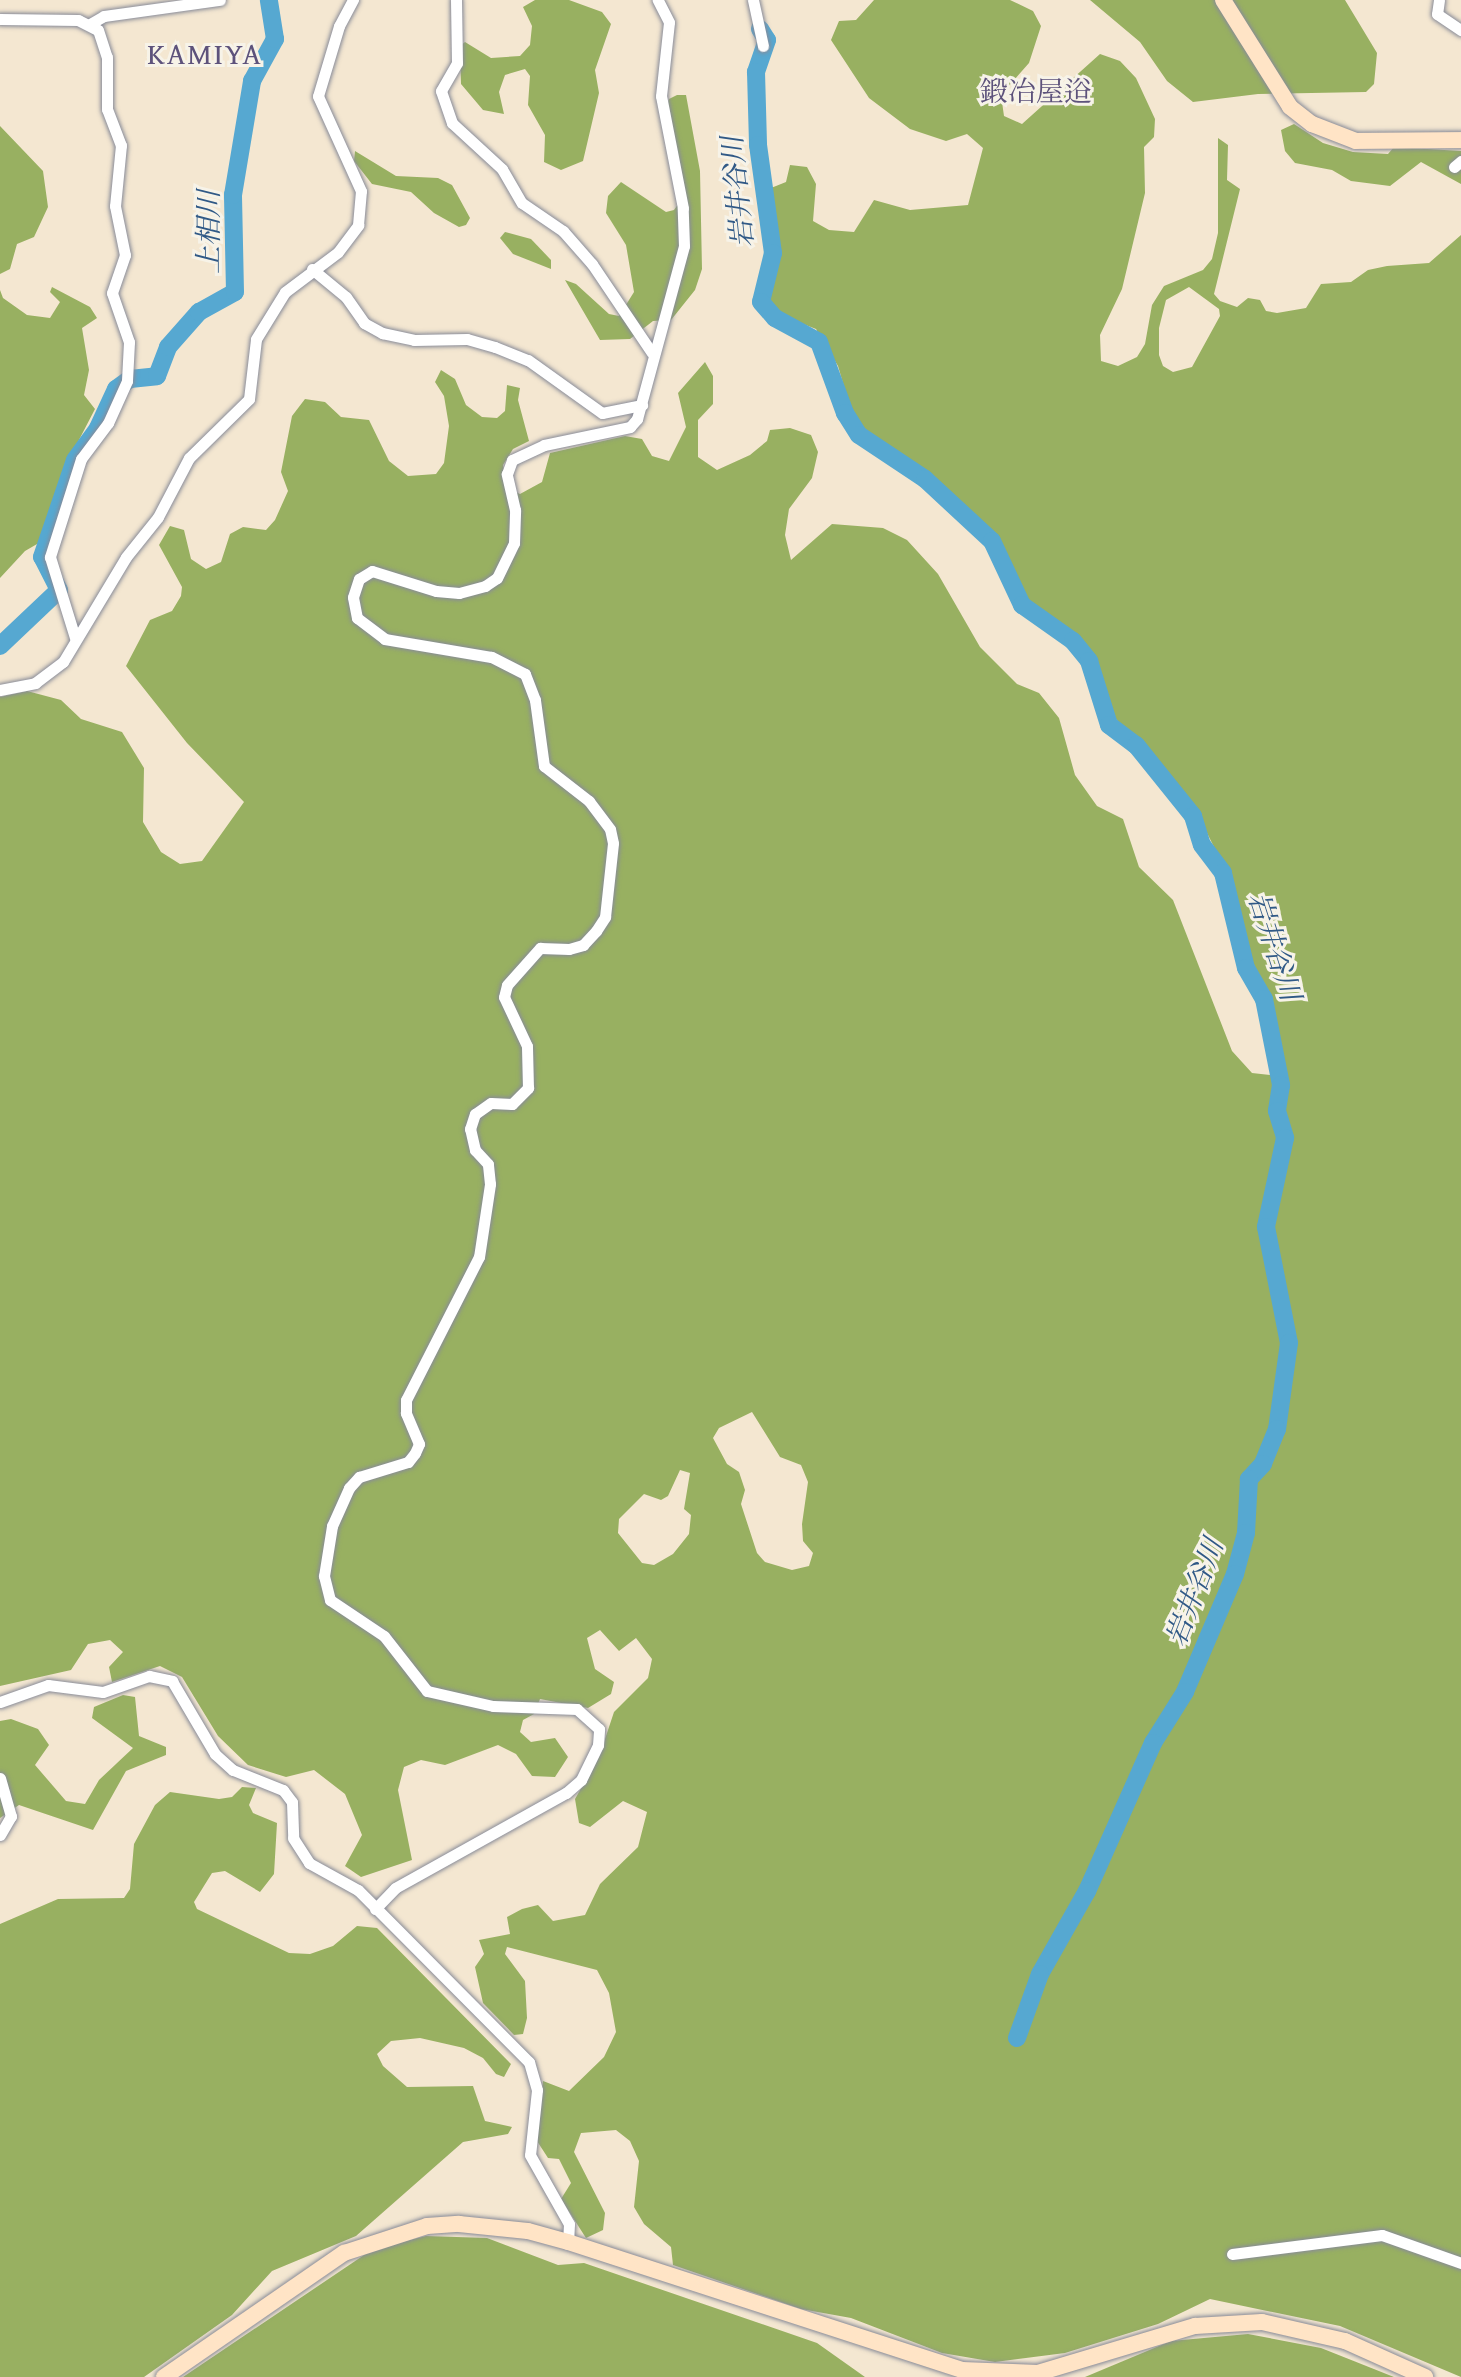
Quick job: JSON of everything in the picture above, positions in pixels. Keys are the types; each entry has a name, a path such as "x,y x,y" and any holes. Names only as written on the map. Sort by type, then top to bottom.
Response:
{"street":[{"path":"0,19 90,24 136,5 220,0"},
{"path":"0,690 49,676 63,662 75,638 114,585 126,557 150,529 189,458 249,399 256,339 285,292 350,239 362,207 356,178 318,96 339,26 353,0"},
{"path":"456,0 457,63 441,91 452,123 502,169 522,203 563,231 592,264 652,353"},
{"path":"375,1909 395,1888 566,1793 581,1780 598,1745 599,1729 577,1709 493,1706 427,1691 384,1636 330,1600 324,1576 332,1526 349,1488 359,1477 408,1462 415,1453 419,1444 406,1413 406,1400 479,1257 490,1184 488,1164 475,1150 470,1129 475,1114 491,1103 512,1104 522,1097 529,1073 527,1046 504,997 507,985 540,948 569,949 583,945 596,931 605,917 613,843 610,829 589,801 558,783 544,766 535,700 525,674 491,657 385,639 357,618 353,597 359,579 372,571 436,591 459,593 485,586 497,578 514,543 515,510 507,474 512,460 544,445 630,427 642,405 652,353 684,246 683,208 661,96 669,22 658,0"},
{"path":"753,0 763,46"},
{"path":"1223,0 1276,87 1312,124 1356,141 1461,140"},
{"path":"1438,4 1437,14 1461,30"},
{"path":"75,638 64,589 50,557 81,459 108,423 127,379 129,342 112,293 125,255 115,206 121,145 107,109 106,46 90,24"},
{"path":"312,269 346,297 364,323 382,333 414,340 467,339 495,347 528,360 602,413 642,405"},
{"path":"0,1702 48,1685 103,1692 149,1676 172,1681 215,1754 241,1774 283,1790 292,1802 293,1838 309,1863 347,1880 529,2062 537,2090 530,2155 569,2224 568,2242"},
{"path":"0,1778 11,1816 0,1835"},
{"path":"164,2377 323,2266 393,2235 459,2224 528,2231 568,2242 962,2370 1038,2373 1195,2326 1262,2322 1345,2341 1425,2377"},
{"path":"1232,2254 1382,2235 1461,2263"}],"green space":[{"path":"535,0 569,0 602,12 611,24 595,70 599,93 583,161 561,170 544,162 545,135 528,105 530,76 525,69 505,75 499,92 504,114 483,110 461,84 460,46 465,42 491,58 520,56 530,45 532,26 523,7"},
{"path":"874,0 1010,0 1033,11 1041,26 1029,63 1001,95 1004,116 1022,124 1100,54 1120,61 1136,78 1155,119 1154,137 1144,147 1145,193 1122,289 1100,335 1101,361 1118,366 1137,357 1145,344 1152,305 1164,286 1203,270 1212,259 1218,233 1218,138 1228,145 1227,180 1240,189 1214,294 1220,301 1237,307 1248,298 1260,300 1266,311 1277,313 1306,308 1321,284 1351,282 1368,270 1387,266 1429,263 1461,235 1461,2377 1340,2326 1210,2299 1158,2324 1065,2353 995,2362 942,2353 851,2318 801,2309 673,2265 671,2247 644,2224 634,2207 639,2161 630,2141 616,2130 581,2133 574,2152 605,2213 603,2230 586,2238 561,2199 571,2183 559,2159 548,2158 537,2141 543,2081 569,2091 604,2057 616,2032 609,1993 597,1970 507,1947 505,1954 525,1981 527,2018 523,2034 514,2035 483,2003 475,1967 484,1954 479,1940 510,1934 507,1917 522,1909 538,1905 553,1921 585,1915 600,1884 638,1847 647,1812 623,1801 590,1827 579,1823 575,1799 599,1757 614,1712 648,1678 652,1659 636,1638 619,1651 600,1630 587,1638 595,1669 614,1682 611,1694 588,1708 540,1699 534,1714 523,1720 520,1732 531,1742 555,1738 568,1757 555,1777 532,1776 516,1754 498,1745 445,1765 421,1760 404,1767 398,1790 412,1860 361,1877 345,1866 362,1835 345,1794 314,1770 286,1777 248,1765 218,1736 182,1677 160,1666 112,1682 109,1667 123,1652 110,1640 88,1644 71,1670 0,1686 0,697 27,691 61,700 81,719 122,732 144,768 143,822 161,852 180,864 202,861 244,802 187,743 126,666 150,620 172,611 181,596 182,587 159,545 170,526 184,530 191,559 206,569 221,562 230,534 243,527 266,530 275,520 288,491 281,472 292,416 305,399 325,402 341,417 369,420 389,461 408,476 436,474 444,463 449,426 444,396 435,382 441,370 455,379 466,405 482,417 497,418 505,411 507,385 520,388 518,400 529,441 513,449 503,465 507,488 520,494 542,482 550,453 625,436 642,439 652,456 669,461 686,427 678,393 705,362 713,376 713,404 698,420 698,457 717,470 750,455 767,441 770,430 790,428 811,435 818,452 812,478 789,509 785,535 791,560 832,524 883,528 907,540 938,574 980,647 1017,684 1039,693 1059,718 1075,775 1097,806 1123,819 1139,867 1173,900 1232,1051 1252,1073 1270,1075 1278,1059 1269,997 1240,935 1230,879 1193,805 1114,717 1093,657 1019,593 1007,554 940,483 867,434 852,414 838,366 816,329 785,317 767,300 778,252 771,188 786,182 790,165 807,167 816,184 813,221 829,230 854,232 874,200 910,210 968,205 983,148 967,134 946,141 910,129 869,98 831,40 839,21 856,20","holes":["1189,287 1219,309 1220,316 1192,367 1173,372 1163,366 1159,355 1159,328 1166,300","752,1412 780,1457 801,1465 808,1482 802,1524 803,1541 813,1553 809,1566 792,1570 765,1562 757,1553 741,1504 745,1490 739,1472 727,1464 713,1438 719,1428","680,1470 690,1473 684,1509 691,1515 689,1534 673,1554 654,1565 642,1563 618,1533 619,1519 644,1494 661,1500 668,1496"]},
{"path":"1090,0 1345,0 1377,53 1374,84 1366,92 1258,94 1193,102 1167,81 1140,42"},
{"path":"686,95 700,171 702,269 695,290 671,320 653,321 630,339 600,340 565,280 576,284 609,314 619,316 634,292 626,245 606,213 608,196 621,182 666,212 674,210 684,196 666,110 669,99"},
{"path":"1294,124 1323,143 1353,152 1388,154 1394,147 1461,151 1461,184 1421,162 1390,186 1351,181 1332,170 1295,163 1285,151 1281,130"},
{"path":"0,126 43,171 48,207 34,237 17,244 10,269 0,274"},
{"path":"355,151 396,176 438,178 452,185 470,218 466,225 459,227 434,213 411,192 372,184 354,161"},
{"path":"505,232 531,239 551,260 551,269 513,254 500,238"},
{"path":"52,287 90,307 97,318 82,328 89,370 84,395 95,409 67,463 44,540 25,551 0,578 0,290 3,298 27,315 50,318 60,302 50,292"},
{"path":"123,1695 135,1697 139,1736 166,1747 166,1755 126,1771 93,1830 19,1805 0,1818 0,1721 11,1719 38,1729 49,1745 35,1765 66,1801 85,1804 99,1780 133,1748 92,1718 94,1707"},
{"path":"242,1787 256,1788 249,1805 253,1813 277,1823 274,1874 260,1892 225,1871 212,1873 194,1902 197,1909 289,1953 310,1954 333,1946 357,1926 377,1928 511,2064 504,2077 496,2074 483,2058 464,2048 420,2038 391,2041 377,2054 383,2066 407,2087 473,2086 485,2121 512,2127 508,2134 463,2142 356,2236 272,2271 232,2315 144,2377 0,2377 0,1924 58,1899 124,1898 130,1889 134,1844 155,1805 170,1792 219,1799 232,1797"},
{"path":"426,2236 487,2238 558,2265 584,2263 817,2343 865,2377 183,2377 373,2249"},
{"path":"1248,2334 1321,2348 1394,2377 1085,2377 1171,2341"}],"waterway":[{"name":"上相川","path":"0,646 59,590 42,557 75,460 98,428 116,389 130,379 157,376 168,347 199,312 235,292 233,195 252,81 275,39 269,0"},
{"name":"岩井谷川","path":"760,29 767,40 756,72 758,145 773,253 761,302 775,318 819,342 845,413 859,435 925,479 992,541 1022,605 1073,641 1089,661 1109,725 1136,745 1193,816 1202,845 1223,873 1246,968 1264,999 1281,1085 1277,1111 1285,1138 1266,1227 1289,1343 1277,1429 1263,1464 1249,1479 1246,1533 1235,1574 1185,1692 1153,1743 1087,1891 1040,1974 1017,2038"}],"district":[{"name":"KAMIYA","path":"205,53"},
{"name":"鍛冶屋逧","path":"1036,91"}]}
